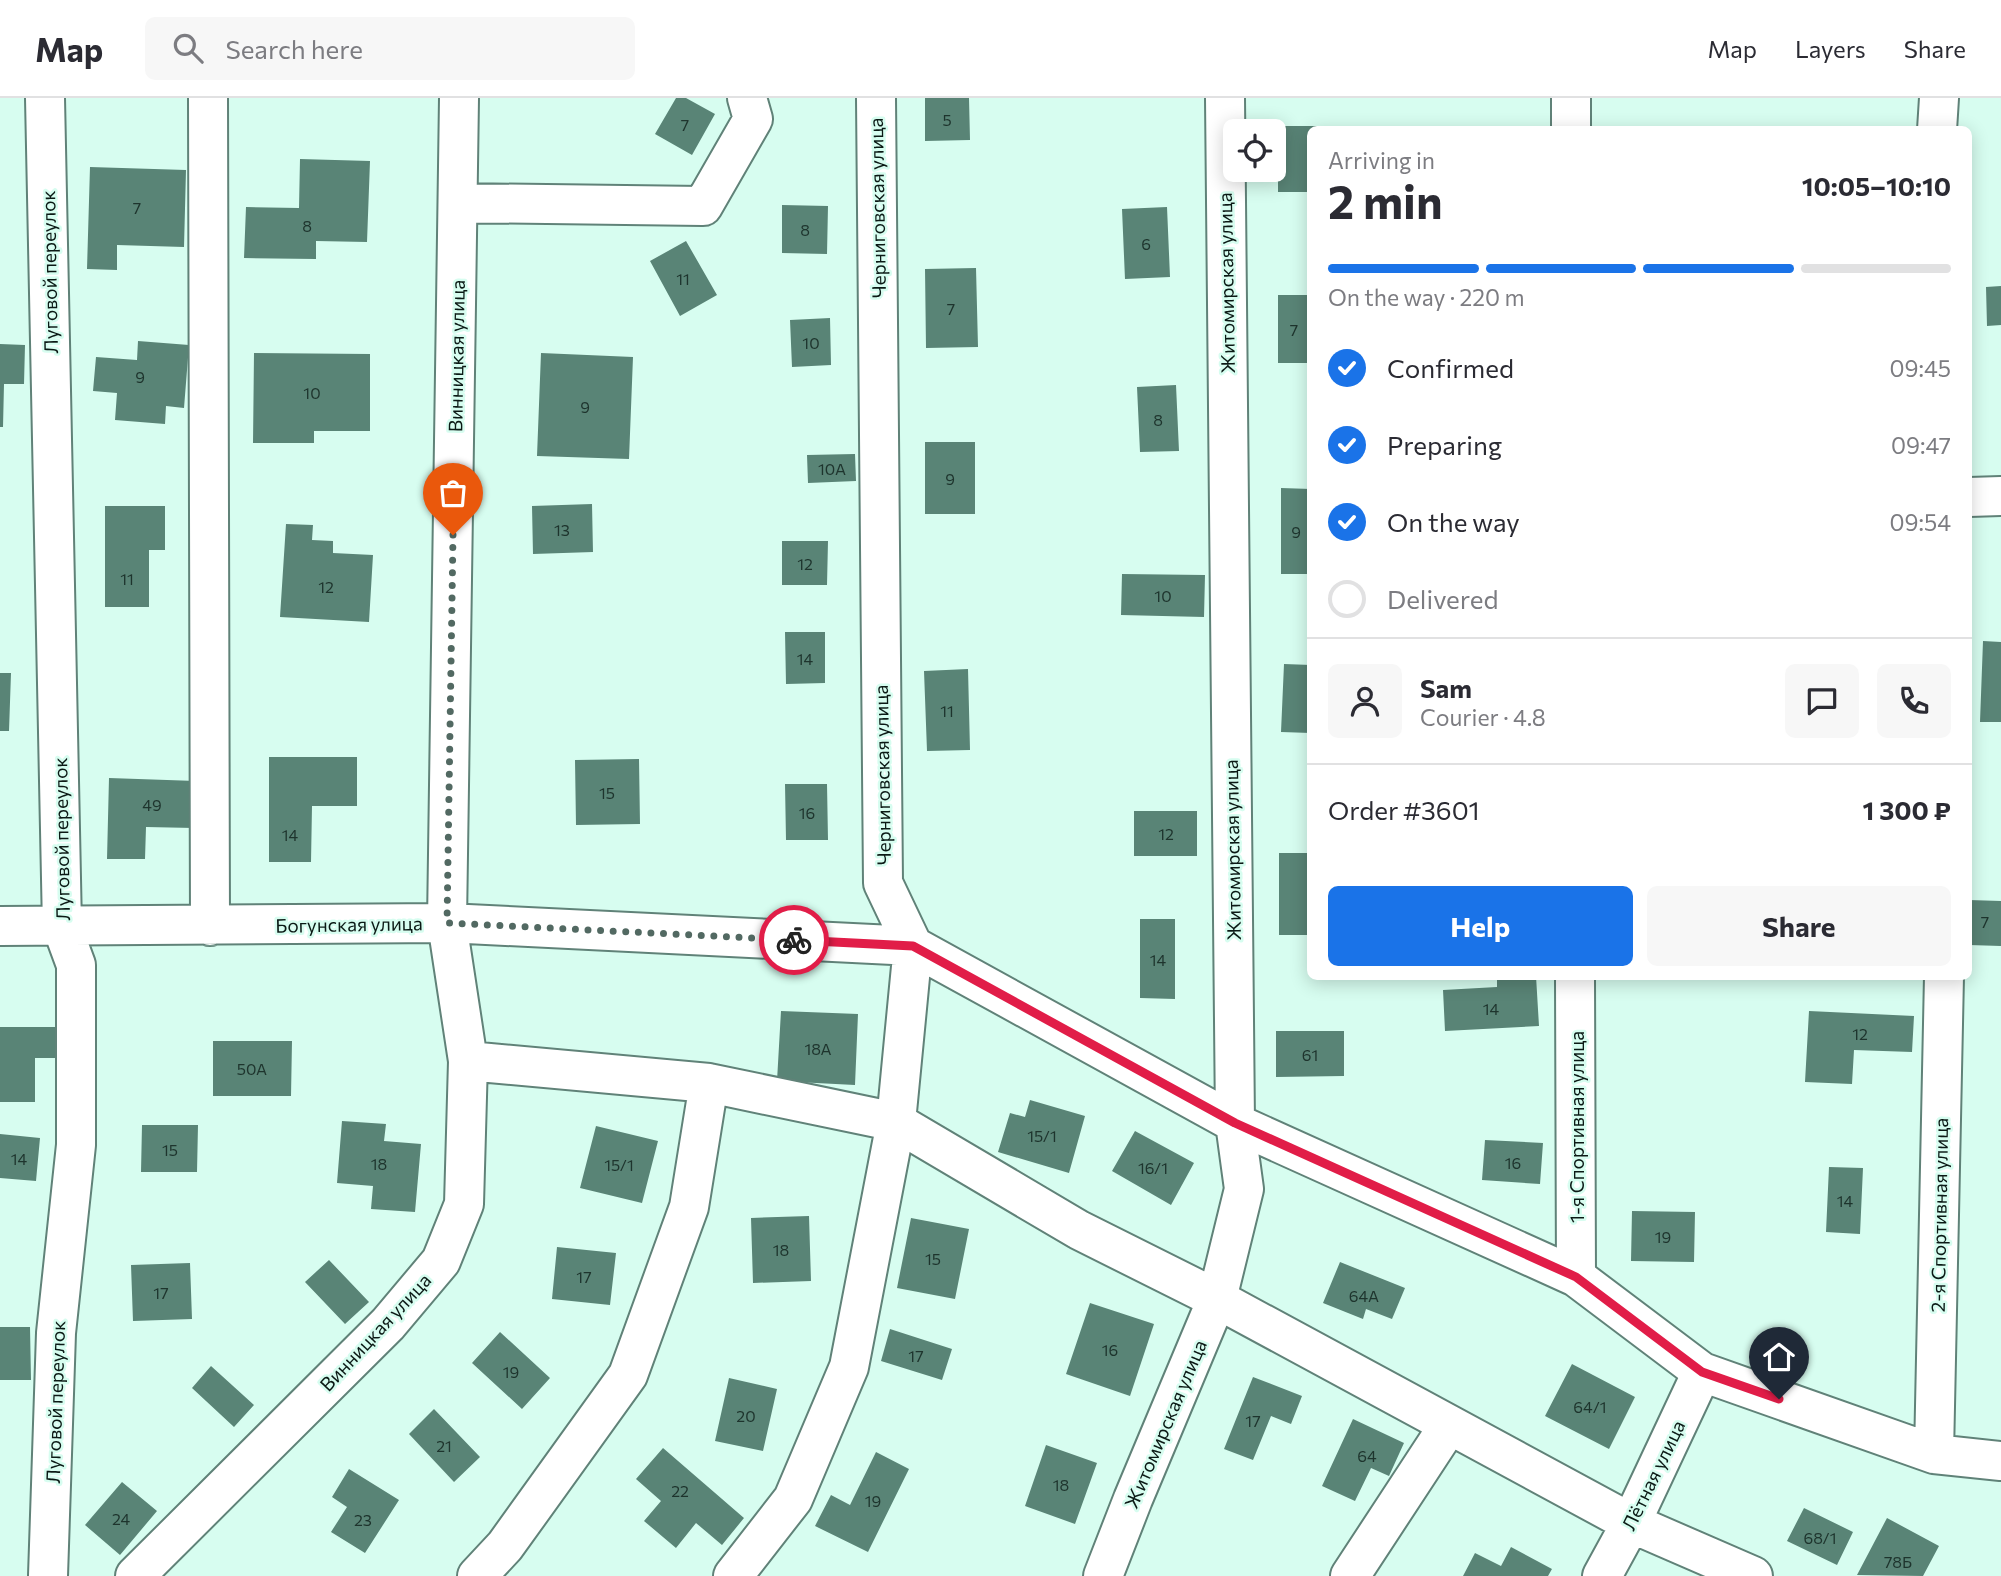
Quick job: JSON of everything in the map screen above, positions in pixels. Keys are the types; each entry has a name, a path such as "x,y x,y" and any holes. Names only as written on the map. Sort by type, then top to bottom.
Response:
{"street":[{"name":"Луговой переулок","path":"45,98 62,927 76,965 76,1146 56,1334 48,1576"},
{"path":"208,98 210,926"},
{"name":"Винницкая улица","path":"135,1576 388,1324 441,1261 464,1204 468,1061 447,923 459,98"},
{"path":"458,203 703,206 753,119 747,98"},
{"name":"Черниговская улица","path":"876,98 883,883 913,946"},
{"name":"Житомирская улица","path":"1103,1576 1217,1299 1244,1189 1235,1123 1224,98"},
{"path":"1571,98 1571,126"},
{"path":"1937,126 1939,98"},
{"path":"1972,497 2001,496"},
{"name":"Богунская улица","path":"0,926 447,923 913,946 1235,1123 1576,1277 1702,1372 1934,1454 2001,1461"},
{"path":"733,1576 793,1499 849,1367 896,1122 913,946"},
{"name":"1-я Спортивная улица","path":"1575,980 1576,1277"},
{"name":"2-я Спортивная улица","path":"1934,1454 1944,980"},
{"path":"468,1061 709,1083 896,1122 1079,1230 1217,1299 1631,1523 1754,1576"},
{"path":"477,1576 505,1546 628,1375 689,1207 709,1083"},
{"name":"Лётная улица","path":"1602,1576 1631,1523 1702,1372"},
{"path":"1350,1576 1449,1425"}],"building":[{"path":"676,98 686,98 715,114 692,155 655,134"},
{"path":"925,98 969,98 970,140 925,141"},
{"path":"1286,126 1307,126 1307,192 1278,192 1278,182 1286,182"},
{"path":"300,159 370,161 367,242 316,241 316,259 244,258 246,207 299,208"},
{"path":"90,167 186,170 184,247 117,245 117,270 87,269"},
{"path":"782,205 828,206 827,254 782,253"},
{"path":"1167,207 1170,277 1125,279 1122,209"},
{"path":"686,241 717,295 680,316 650,261"},
{"path":"976,268 978,347 926,348 925,269"},
{"path":"2001,286 2001,325 1987,326 1986,287"},
{"path":"1278,295 1307,295 1307,363 1278,363"},
{"path":"830,318 831,365 792,367 790,320"},
{"path":"138,341 189,345 184,408 166,406 165,424 115,420 117,393 93,391 96,357 137,360"},
{"path":"0,344 25,345 24,384 4,384 3,427 0,427"},
{"path":"254,353 370,354 370,431 314,431 314,443 253,443"},
{"path":"541,353 633,357 629,459 537,456"},
{"path":"1176,385 1179,451 1140,452 1137,387"},
{"path":"925,442 975,442 975,514 925,514"},
{"path":"855,454 856,481 808,483 807,455"},
{"path":"1281,488 1307,489 1307,574 1281,574"},
{"path":"592,504 593,552 533,554 532,506"},
{"path":"105,506 165,506 165,550 149,550 149,607 105,607"},
{"path":"286,524 313,525 312,540 333,541 333,553 373,555 369,622 280,617"},
{"path":"782,541 828,541 827,585 782,585"},
{"path":"1122,574 1205,575 1204,617 1121,615"},
{"path":"785,632 825,632 825,683 786,684"},
{"path":"1983,641 2001,642 2001,722 1980,722"},
{"path":"1284,664 1307,665 1307,733 1281,732"},
{"path":"968,669 970,750 927,751 924,671"},
{"path":"0,673 11,673 9,731 0,731"},
{"path":"269,757 357,757 357,806 312,806 311,862 269,862"},
{"path":"639,759 640,824 576,825 575,760"},
{"path":"109,778 196,781 194,828 146,827 145,859 107,859"},
{"path":"785,784 827,784 828,840 786,840"},
{"path":"1134,811 1197,811 1197,856 1134,856"},
{"path":"1279,853 1307,853 1307,935 1279,935"},
{"path":"1972,900 2001,901 2001,946 1972,945"},
{"path":"1140,919 1175,919 1175,999 1140,998"},
{"path":"1497,980 1536,980 1539,1026 1445,1031 1443,990 1497,987"},
{"path":"781,1011 858,1014 855,1085 777,1081"},
{"path":"1809,1011 1914,1016 1912,1052 1854,1050 1852,1084 1805,1082"},
{"path":"0,1027 58,1027 58,1058 35,1058 35,1102 0,1102"},
{"path":"1276,1031 1344,1031 1344,1076 1276,1077"},
{"path":"213,1041 292,1041 291,1096 213,1096"},
{"path":"1030,1100 1085,1116 1069,1173 998,1152 1010,1113 1025,1117"},
{"path":"342,1121 386,1124 384,1141 421,1144 415,1212 371,1209 373,1186 337,1183"},
{"path":"142,1125 198,1125 197,1172 141,1172"},
{"path":"596,1126 658,1141 642,1203 580,1188"},
{"path":"1135,1131 1194,1163 1171,1205 1112,1171"},
{"path":"0,1134 40,1138 36,1181 0,1178"},
{"path":"1485,1140 1543,1143 1540,1184 1482,1180"},
{"path":"1829,1167 1863,1168 1860,1234 1826,1232"},
{"path":"1632,1211 1695,1212 1694,1262 1631,1261"},
{"path":"809,1216 811,1281 753,1283 751,1218"},
{"path":"911,1218 969,1229 955,1299 897,1288"},
{"path":"557,1247 616,1253 610,1305 552,1299"},
{"path":"329,1260 369,1302 345,1324 305,1282"},
{"path":"1340,1262 1405,1288 1392,1319 1366,1309 1363,1319 1323,1303"},
{"path":"190,1263 192,1319 133,1321 131,1265"},
{"path":"1090,1303 1154,1324 1130,1396 1066,1374"},
{"path":"0,1327 30,1327 31,1380 0,1380"},
{"path":"890,1329 952,1349 942,1380 881,1361"},
{"path":"500,1332 550,1378 522,1409 472,1363"},
{"path":"1572,1364 1635,1397 1609,1449 1545,1416"},
{"path":"211,1366 254,1405 234,1427 192,1388"},
{"path":"1253,1377 1302,1396 1291,1424 1271,1416 1253,1460 1224,1449"},
{"path":"729,1378 777,1389 763,1451 715,1441"},
{"path":"434,1409 480,1457 454,1482 409,1434"},
{"path":"1353,1419 1404,1443 1389,1476 1371,1468 1355,1501 1322,1486"},
{"path":"1046,1445 1097,1463 1075,1524 1025,1506"},
{"path":"663,1448 744,1518 722,1545 696,1523 676,1548 644,1521 661,1501 636,1479"},
{"path":"876,1452 909,1469 868,1552 815,1526 831,1495 850,1505"},
{"path":"349,1469 399,1500 365,1553 331,1532 347,1507 332,1497"},
{"path":"122,1482 157,1511 120,1555 85,1525"},
{"path":"1804,1508 1853,1532 1837,1565 1787,1541"},
{"path":"1887,1518 1939,1546 1923,1576 1857,1575"},
{"path":"1511,1547 1552,1569 1548,1576 1463,1576 1475,1553 1501,1566"}],"way so far":[{"path":"453,535 447,923 794,940"}],"route":[{"path":"794,940 913,946 1235,1123 1576,1277 1702,1372 1779,1399"}]}
